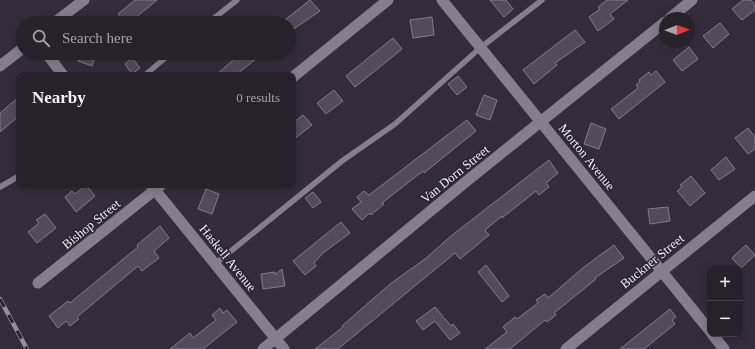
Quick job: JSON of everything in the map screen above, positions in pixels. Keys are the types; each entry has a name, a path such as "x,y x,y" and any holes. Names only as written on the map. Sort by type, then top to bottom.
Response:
{"street":[{"path":"63,16 84,0"},
{"path":"296,75 388,0"},
{"name":"Morton Avenue","path":"442,0 707,328"},
{"path":"677,12 692,0"},
{"name":"Van Dorn Street","path":"263,349 468,180 659,27"},
{"path":"0,66 16,53"},
{"path":"51,60 61,72"},
{"name":"Bishop Street","path":"38,284 155,188"},
{"name":"Haskell Avenue","path":"157,188 215,264 284,349"},
{"name":"Buckner Street","path":"566,349 755,196"},
{"path":"714,337 724,349"}],"lane":[{"path":"217,16 237,0"},
{"path":"215,264 342,161 395,124 480,48 542,0"},
{"path":"149,72 163,60"},
{"path":"0,187 16,178"}],"building":[{"path":"135,0 157,0 138,16 120,16 118,14"},
{"path":"310,0 320,11 296,27 296,16 290,16"},
{"path":"490,0 506,0 513,9 504,17"},
{"path":"607,0 628,0 610,14 614,19 598,31 589,17 600,9 598,7"},
{"path":"743,0 751,0 755,5 755,10 742,20 732,9"},
{"path":"432,17 434,35 413,38 410,20"},
{"path":"720,23 729,34 713,48 703,36"},
{"path":"575,30 585,42 555,63 557,65 534,84 523,70"},
{"path":"393,38 402,49 355,87 346,76"},
{"path":"688,48 690,48 698,59 682,71 673,60"},
{"path":"78,60 94,60 92,66"},
{"path":"130,60 134,60 140,68 135,72 131,72 125,64"},
{"path":"233,60 254,60 240,72 219,72"},
{"path":"656,71 665,82 619,119 611,109 638,88 636,85 640,82 639,80 649,72 651,75"},
{"path":"458,76 467,87 457,95 448,84"},
{"path":"334,90 343,101 326,114 317,103"},
{"path":"484,95 497,100 490,120 476,115"},
{"path":"16,100 16,119 0,132 0,113"},
{"path":"303,115 312,125 296,138 296,121"},
{"path":"467,120 476,131 424,173 423,171 382,203 384,204 371,215 370,213 362,220 352,209 361,202 357,197 364,191 369,195"},
{"path":"591,123 606,129 599,149 584,144"},
{"path":"748,128 755,137 755,149 748,154 735,138"},
{"path":"726,157 735,169 719,180 711,170"},
{"path":"549,160 558,173 546,183 549,187 539,195 536,191 502,218 502,216 485,230 489,235 460,259 455,253 338,349 315,349 343,327 342,326 390,284 425,259 451,236"},
{"path":"691,176 705,193 690,206 677,191 682,187 680,185"},
{"path":"82,188 88,188 95,196 76,212 65,197 72,191 75,194"},
{"path":"206,189 219,194 212,214 198,209"},
{"path":"313,192 321,202 313,208 305,198"},
{"path":"668,207 670,221 650,224 648,209"},
{"path":"45,214 56,228 37,243 28,232 39,223 36,220"},
{"path":"341,222 350,233 323,253 314,263 316,266 305,275 293,261"},
{"path":"160,226 169,238 154,251 159,258 142,271 138,266 77,317 79,319 70,326 66,321 58,328 49,316 68,301 70,303 138,247 137,245"},
{"path":"614,245 624,258 595,278 596,279 554,313 556,315 547,322 545,320 510,349 485,349 507,332 503,327 515,317 517,319 538,303 536,300 545,294 548,298 584,267"},
{"path":"746,245 755,255 743,266 738,265 732,258"},
{"path":"486,265 509,296 502,302 478,272"},
{"path":"282,269 285,286 263,289 261,274 275,272 275,275"},
{"path":"435,307 451,326 453,324 460,333 450,340 435,321 423,330 416,321"},
{"path":"220,308 223,313 227,310 237,322 203,349 170,349 190,333 193,338 216,320 212,315"},
{"path":"670,309 676,317 672,320 675,324 644,349 620,349"}],"railway":[{"path":"0,299 27,349"}]}
